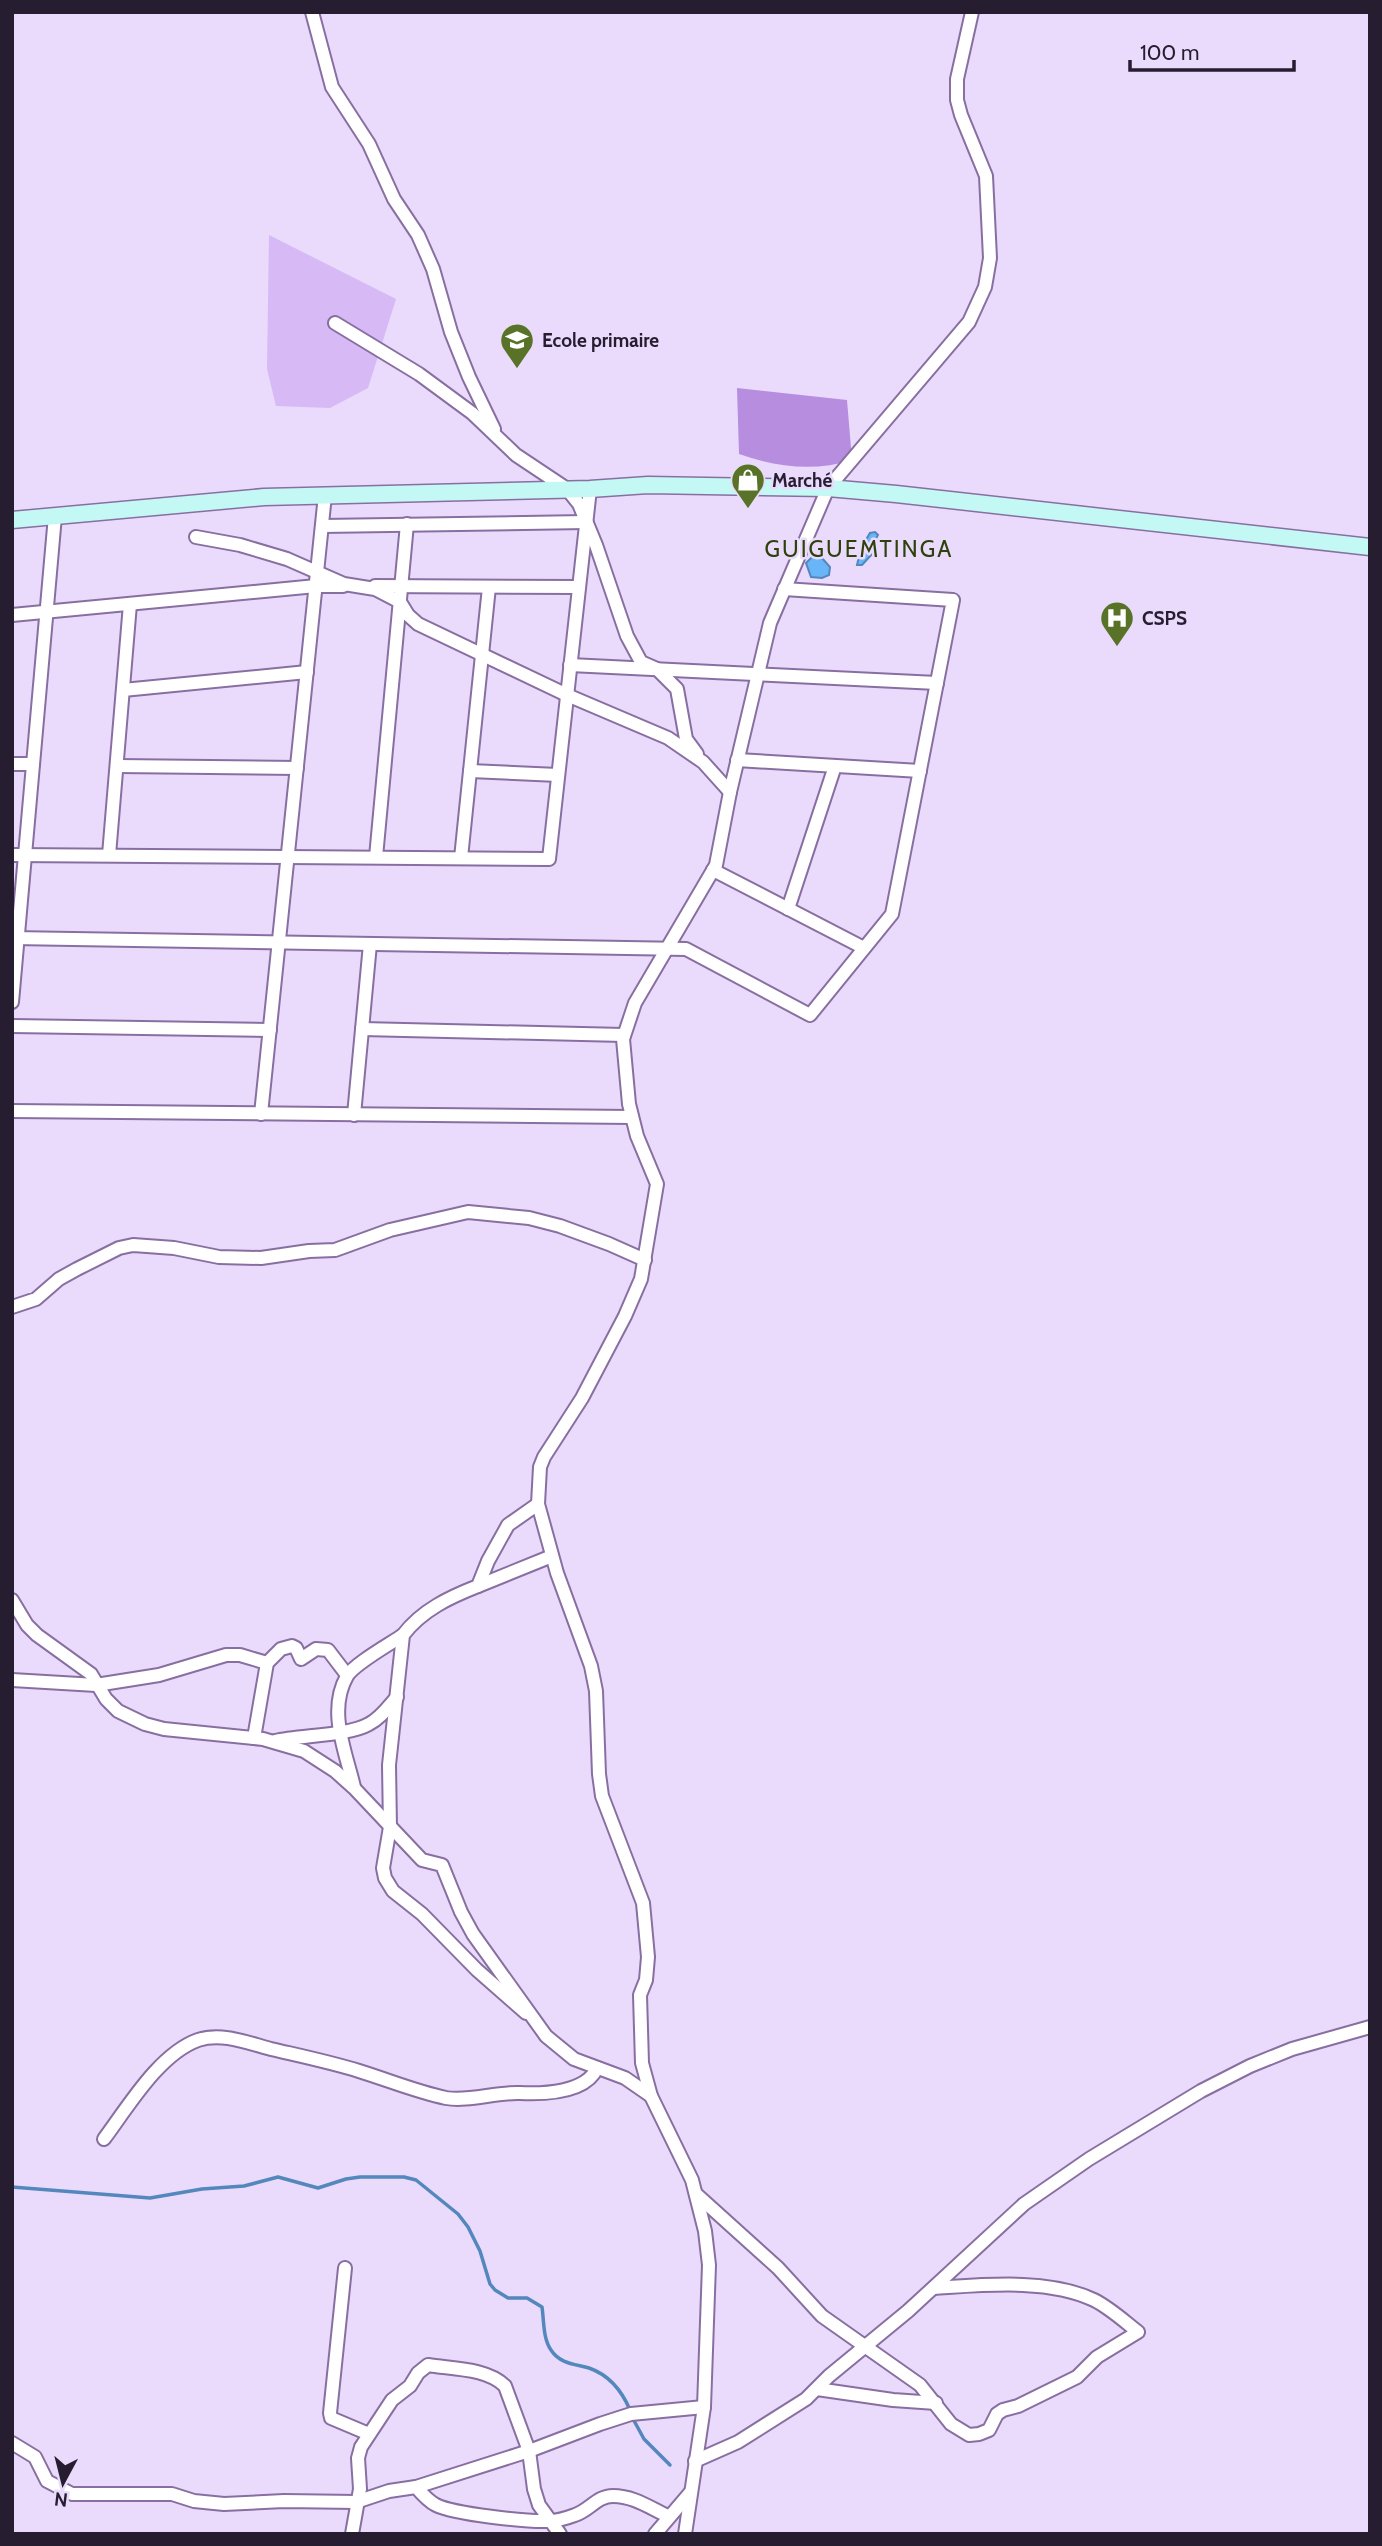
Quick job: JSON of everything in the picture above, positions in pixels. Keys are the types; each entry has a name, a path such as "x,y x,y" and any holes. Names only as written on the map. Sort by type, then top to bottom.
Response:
{"street":[{"path":"312,12 332,87 369,144 394,199 418,235 433,269 451,332 499,439"},
{"path":"685,2534 704,2407 709,2265 705,2231 687,2169 651,2096 642,2063 640,1996 646,1980 648,1957 643,1903 602,1796 598,1774 596,1691 591,1666 552,1556 538,1504 540,1467 582,1398 640,1279 657,1184 632,1118 624,1035 635,1003 713,870 721,846 737,760 770,623 828,488 968,322 985,287 990,258 986,176 957,100 957,79 972,12"},
{"path":"335,323 419,374 472,413 516,455 567,489 579,504 627,636 641,662 657,669 677,689 686,739 730,792"},
{"path":"12,520 264,497 590,489 648,485 828,488 1370,547"},
{"path":"19,855 549,859 590,489"},
{"path":"261,1114 326,495"},
{"path":"12,1002 19,855 33,764 55,516"},
{"path":"322,526 586,522"},
{"path":"376,858 407,524"},
{"path":"195,537 240,545 287,559 344,584 375,589 400,602 418,624 567,695 668,738 703,762"},
{"path":"12,615 316,586 579,586"},
{"path":"461,858 489,587"},
{"path":"15,938 686,949 810,1015 892,914 953,600 784,589"},
{"path":"110,855 130,604"},
{"path":"570,665 937,683"},
{"path":"123,690 307,672"},
{"path":"737,760 920,771"},
{"path":"12,764 33,764"},
{"path":"117,766 297,768"},
{"path":"788,909 835,766"},
{"path":"470,771 558,775"},
{"path":"713,870 864,948"},
{"path":"354,1115 370,944"},
{"path":"12,1026 270,1030"},
{"path":"362,1029 624,1035"},
{"path":"12,1111 632,1118"},
{"path":"12,1307 36,1299 59,1279 77,1269 120,1248 133,1245 163,1247 219,1257 261,1258 335,1250 390,1230 468,1212 529,1218 560,1226 645,1260"},
{"path":"478,1586 508,1525 538,1504"},
{"path":"354,1788 340,1732 339,1698 347,1675 441,1602 552,1556"},
{"path":"12,1600 27,1625 91,1674 106,1699 118,1711 145,1724 180,1731 273,1742 304,1751 335,1771 422,1860 442,1865 473,1934 554,2044 574,2059 625,2078 651,2096"},
{"path":"403,1634 389,1765 390,1827 383,1868 386,1878 393,1891 455,1945 509,2000 536,2021"},
{"path":"254,1738 267,1663 287,1646 296,1648 301,1659 321,1648 328,1650 347,1675"},
{"path":"12,1680 96,1685 159,1675 226,1656 240,1655 267,1663"},
{"path":"273,1742 368,1725 383,1714 397,1696"},
{"path":"695,2461 738,2442 795,2407 933,2288 1028,2201 1146,2122 1260,2062 1292,2049 1370,2027"},
{"path":"104,2139 162,2065 183,2047 201,2039 218,2037 238,2040 338,2065 455,2099 492,2094 545,2094 585,2082 597,2068"},
{"path":"696,2194 778,2268 822,2316 904,2371 936,2403 951,2424 969,2435 989,2430 1000,2412 1077,2377 1097,2357 1138,2332 1097,2301 1070,2292 1000,2284 933,2288"},
{"path":"345,2268 330,2413 331,2418 338,2423 369,2434"},
{"path":"352,2534 360,2482 358,2458 369,2434 391,2400 411,2386 418,2373 428,2365 478,2373 498,2379 505,2386 529,2451 539,2505 560,2534"},
{"path":"817,2389 936,2403"},
{"path":"12,2443 34,2458 47,2481 72,2494 172,2494 194,2501 224,2504 242,2501 356,2502 389,2491 416,2487 529,2451 631,2414 704,2407"},
{"path":"416,2487 434,2504 448,2510 552,2522 578,2515 600,2498 610,2496 624,2497 649,2505 668,2515"},
{"path":"655,2534 668,2515 690,2493"}],"shaded area":[{"path":"269,235 396,299 368,388 330,408 276,406 267,369"},
{"path":"737,388 847,400 852,460 809,467 781,465 739,454"}],"water":[{"path":"875,532 878,535 873,544 873,553 862,565 857,565 861,548 870,533"},
{"path":"813,556 822,558 830,567 829,575 822,578 811,577 806,563"}],"waterway":[{"path":"12,2187 150,2198 202,2189 244,2186 278,2177 318,2188 360,2177 404,2177 416,2180 458,2214 468,2227 480,2251 490,2284 495,2290 508,2298 527,2298 542,2307 546,2341 555,2355 563,2361 589,2368 609,2379 619,2390 630,2410"},
{"path":"632,2417 644,2439 670,2465"}],"place":[{"name":"Ecole primaire","path":"517,370"},
{"name":"Marché","path":"748,510"},
{"name":"CSPS","path":"1117,648"}],"district":[{"name":"GUIGUEMTINGA","path":"859,549"}]}
